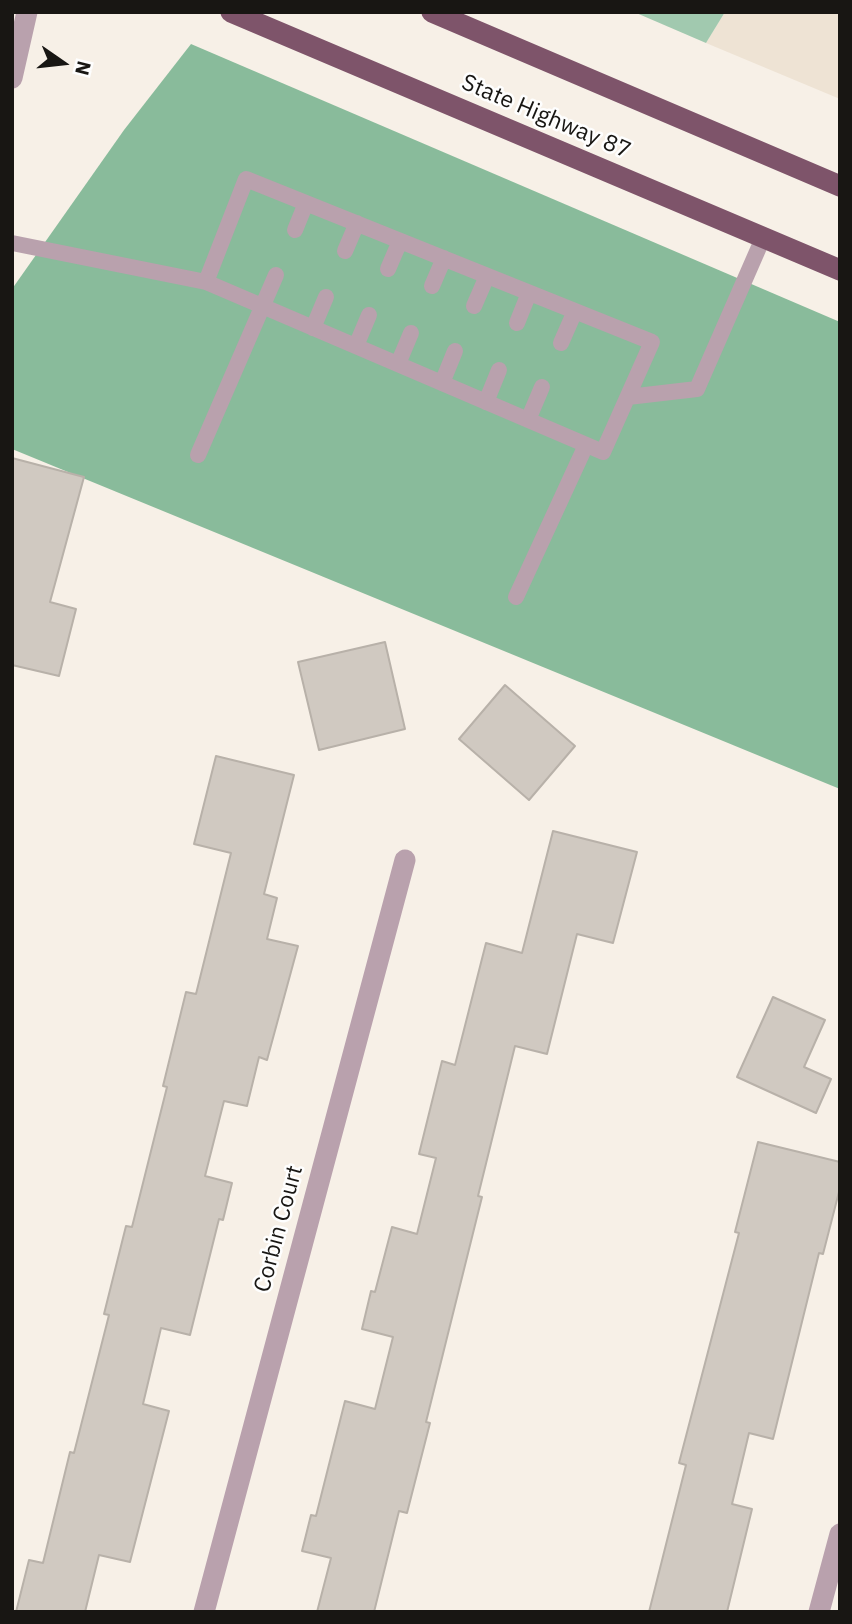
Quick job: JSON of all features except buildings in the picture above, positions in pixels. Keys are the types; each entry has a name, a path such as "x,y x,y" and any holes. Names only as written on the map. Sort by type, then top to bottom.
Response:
{"highway":[{"name":"State Highway 87","path":"231,12 840,270"},
{"path":"432,12 840,186"}],"street":[{"path":"12,78 27,12"},
{"name":"Corbin Court","path":"204,1612 405,860"},
{"path":"819,1612 840,1534"}],"lane":[{"path":"12,243 206,282 603,452 652,342 246,179 206,282"},
{"path":"295,230 306,203"},
{"path":"345,250 357,223"},
{"path":"628,397 697,389 763,238"},
{"path":"388,269 400,241"},
{"path":"432,286 444,258"},
{"path":"198,455 276,275"},
{"path":"474,306 487,276"},
{"path":"517,323 529,293"},
{"path":"313,328 326,297"},
{"path":"561,344 575,312"},
{"path":"356,346 369,315"},
{"path":"398,364 411,333"},
{"path":"442,383 454,351"},
{"path":"486,402 499,370"},
{"path":"528,420 542,387"},
{"path":"516,597 586,445"}],"shaded area":[{"path":"725,12 840,12 840,99 706,43"}],"green space":[{"path":"634,12 725,12 706,43"},
{"path":"191,44 840,322 840,789 12,449 12,289 124,130"}]}
